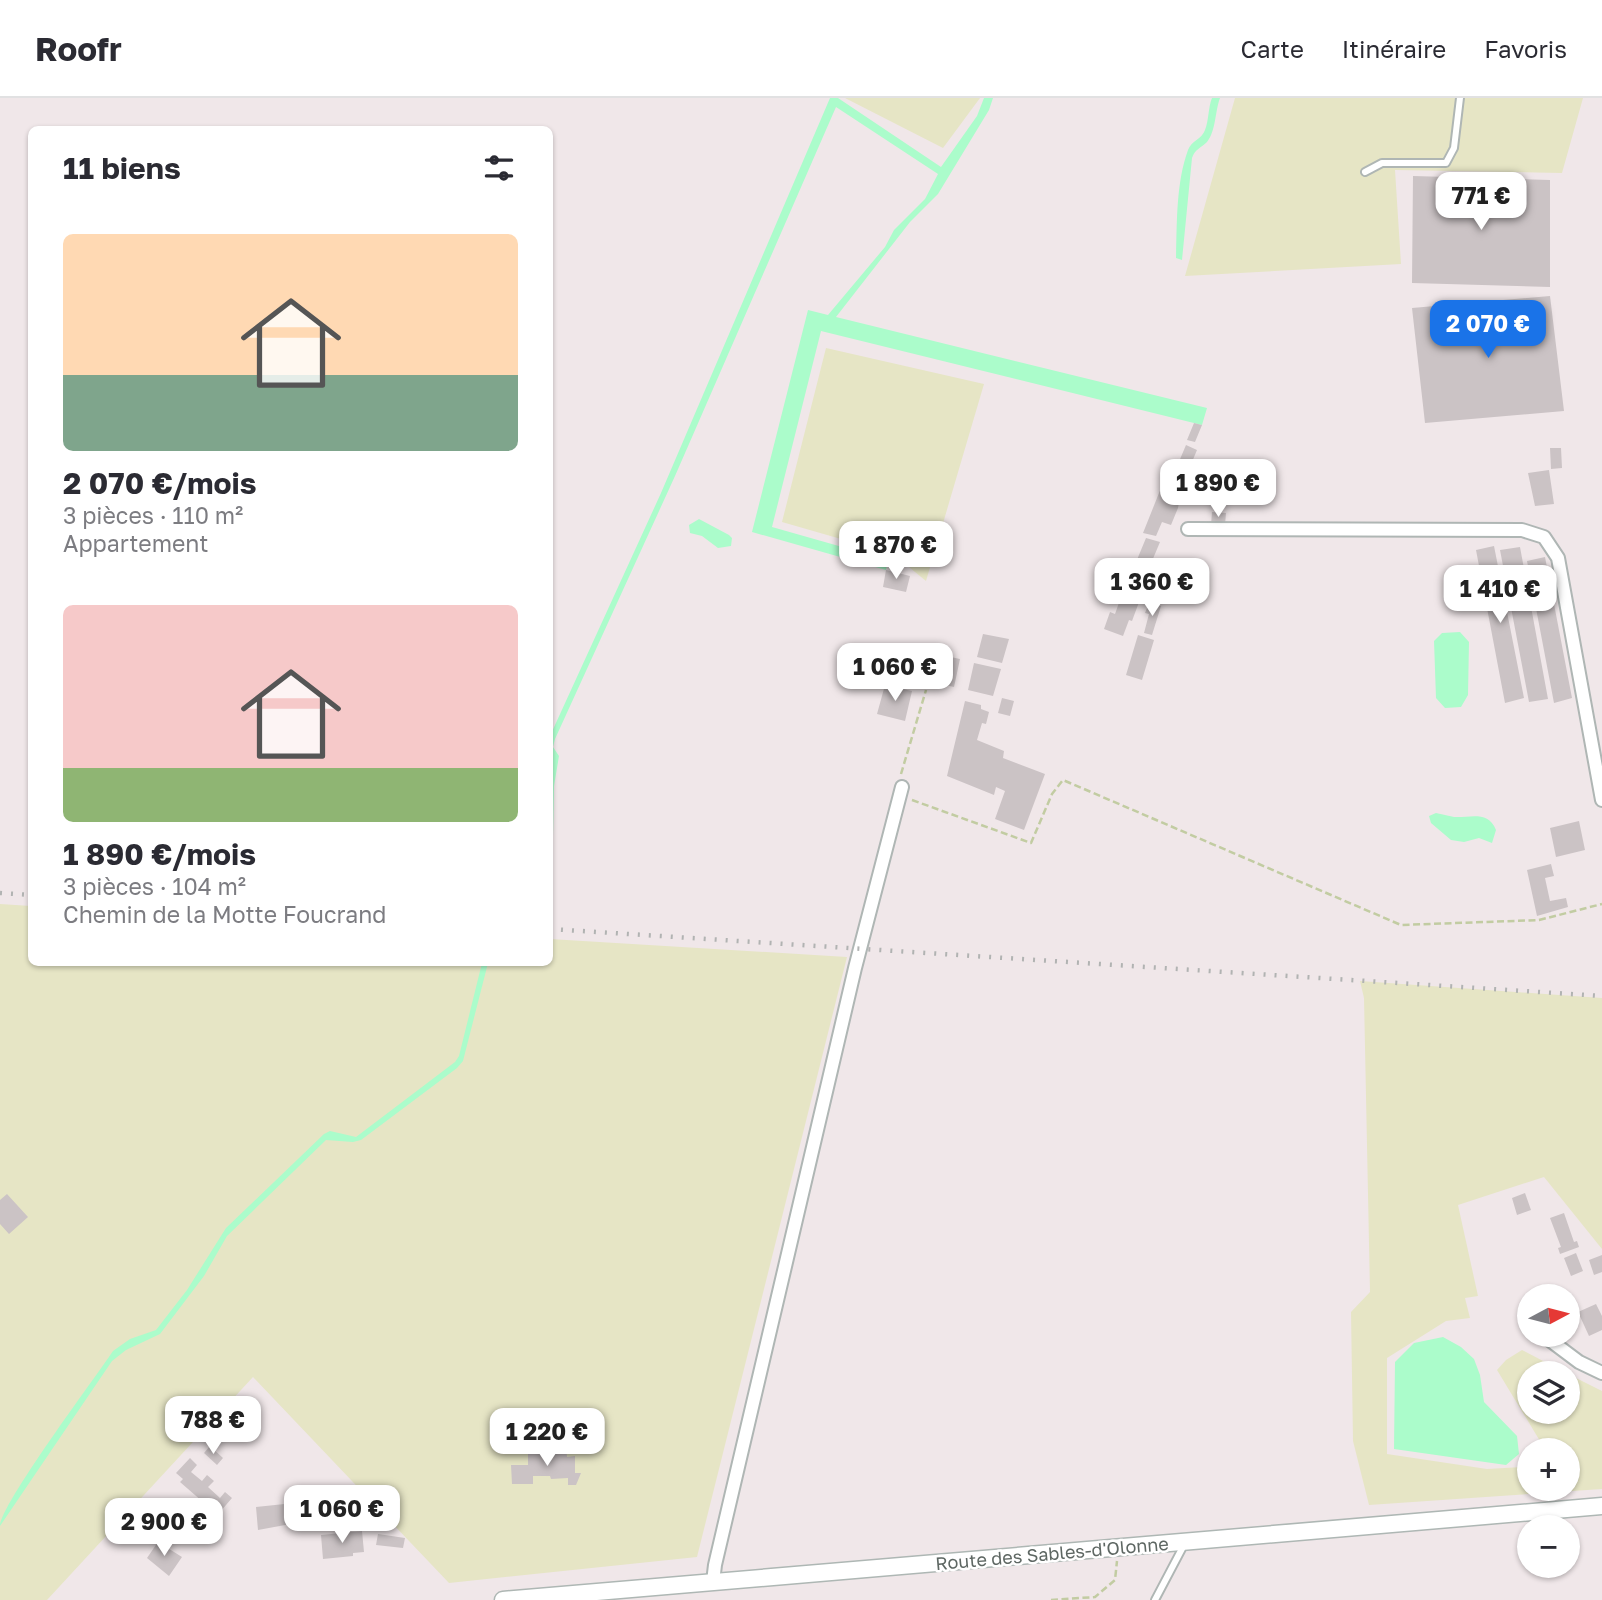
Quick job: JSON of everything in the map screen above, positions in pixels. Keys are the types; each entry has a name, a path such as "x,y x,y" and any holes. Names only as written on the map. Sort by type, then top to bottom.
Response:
{"main road":[{"name":"Route des Sables-d'Olonne","path":"503,1600 1602,1506"}],"street":[{"path":"1188,529 1522,530 1544,537 1558,558 1602,800"},
{"path":"713,1582 855,968 902,787"},
{"path":"1560,1348 1579,1362 1602,1373"}],"lane":[{"path":"1365,172 1382,163 1446,163 1454,148 1461,98"},
{"path":"1155,1600 1186,1542"}],"path":[{"path":"926,690 899,780 907,797 1031,843 1052,794 1063,780 1401,925 1539,920 1602,904"},
{"path":"1051,1600 1095,1597 1115,1580 1119,1547"}],"shaded area":[{"path":"830,98 838,98 941,167 977,116 984,98 993,98 989,110 938,194 910,222 836,317 1207,408 1202,425 821,331 772,527 888,560 886,570 752,532 808,310 828,315 885,247 894,230 925,199 938,174 836,107 553,747 553,729 661,493"},
{"path":"845,98 980,98 943,148"},
{"path":"1212,98 1220,98 1212,132 1207,142 1192,158 1182,260 1176,258 1181,176 1189,147 1205,130"},
{"path":"1235,98 1583,98 1562,173 1395,170 1401,264 1185,276"},
{"path":"826,348 984,384 926,581 893,554 782,522"},
{"path":"699,519 729,535 732,538 731,546 718,548 702,536 690,533 689,525"},
{"path":"1460,632 1469,642 1468,695 1461,707 1445,708 1436,698 1434,641 1442,633"},
{"path":"553,747 559,756 554,786 553,836"},
{"path":"1436,813 1454,817 1483,817 1493,824 1496,830 1492,843 1479,838 1464,842 1451,840 1431,823 1429,816"},
{"path":"0,904 28,906 28,966 553,966 553,939 847,957 697,1557 449,1583 253,1377 47,1600 0,1600"},
{"path":"481,966 487,966 463,1061 457,1068 361,1140 326,1140 227,1236 204,1276 160,1334 126,1350 112,1361 0,1526 4,1514 31,1469 113,1351 130,1339 156,1330 187,1290 226,1228 324,1134 330,1131 356,1137 455,1062 459,1056"},
{"path":"1360,981 1602,998 1602,1249 1544,1177 1458,1205 1478,1296 1465,1298 1470,1318 1446,1321 1387,1358 1387,1454 1487,1469 1517,1467 1517,1495 1369,1505 1353,1441 1351,1312 1370,1292 1364,998"},
{"path":"1443,1337 1461,1347 1474,1359 1480,1375 1484,1402 1517,1436 1517,1456 1506,1465 1394,1449 1395,1362 1414,1343"},
{"path":"1522,1350 1543,1361 1517,1361 1517,1403 1497,1370 1506,1360"},
{"path":"1580,1380 1602,1391 1602,1489 1580,1491 1580,1438 1538,1438 1530,1424 1580,1424"}],"building":[{"path":"1413,176 1550,180 1550,287 1412,283"},
{"path":"1550,296 1564,411 1425,423 1412,308"},
{"path":"1194,423 1202,425 1195,442 1187,440"},
{"path":"1186,445 1197,450 1189,469 1178,464"},
{"path":"1550,448 1561,448 1562,468 1551,469"},
{"path":"1549,470 1554,504 1535,506 1528,473"},
{"path":"1167,473 1176,477 1181,491 1178,508 1171,525 1162,522 1156,536 1143,533"},
{"path":"1225,473 1239,476 1234,497 1220,494"},
{"path":"1212,512 1226,513 1225,525 1211,525"},
{"path":"1146,538 1160,542 1139,592 1142,594 1132,621 1129,620 1123,636 1104,629 1110,612 1115,614 1121,597 1117,596 1127,573 1104,567 1106,561 1134,567"},
{"path":"1494,546 1524,698 1505,703 1476,550"},
{"path":"1520,547 1548,699 1529,702 1500,550"},
{"path":"1545,557 1572,698 1554,703 1527,561"},
{"path":"886,570 910,576 906,592 883,587"},
{"path":"1149,603 1161,606 1152,635 1144,633 1149,614 1145,613"},
{"path":"983,634 1009,639 1002,663 977,657"},
{"path":"1138,635 1154,640 1142,680 1126,675"},
{"path":"932,653 960,659 954,687 927,681"},
{"path":"974,663 1001,669 993,696 968,690"},
{"path":"885,685 912,691 905,721 877,714"},
{"path":"1002,698 1014,701 1010,716 998,713"},
{"path":"965,701 981,705 981,709 989,712 986,724 982,723 977,740 1004,751 1003,758 1045,774 1024,830 995,819 1005,791 996,787 994,795 947,776"},
{"path":"1579,821 1585,850 1556,857 1550,828"},
{"path":"1551,864 1554,876 1545,878 1550,901 1566,898 1568,907 1537,916 1527,870"},
{"path":"1525,1193 1531,1210 1517,1215 1512,1198"},
{"path":"7,1194 28,1217 9,1234 0,1224 0,1200"},
{"path":"1564,1213 1574,1242 1577,1241 1579,1247 1560,1254 1558,1248 1561,1247 1550,1218"},
{"path":"1576,1253 1583,1271 1571,1276 1564,1258"},
{"path":"1602,1255 1602,1272 1594,1275 1589,1260"},
{"path":"1596,1304 1602,1316 1602,1330 1589,1336 1580,1311"},
{"path":"566,1445 567,1457 575,1456 575,1473 581,1473 576,1485 568,1485 568,1478 551,1479 550,1476 533,1476 533,1484 512,1484 511,1465 528,1465 528,1454 557,1454 557,1446"},
{"path":"210,1446 223,1458 217,1465 204,1453"},
{"path":"190,1458 197,1465 191,1472 202,1481 207,1475 214,1481 208,1487 220,1498 225,1492 232,1498 220,1512 213,1507 211,1509 180,1482 183,1479 176,1473"},
{"path":"160,1500 174,1519 162,1527 147,1509"},
{"path":"294,1503 296,1523 258,1530 256,1507"},
{"path":"362,1531 364,1552 323,1559 321,1535"},
{"path":"378,1534 405,1538 403,1548 376,1545"},
{"path":"158,1542 182,1557 169,1576 147,1558"}],"railway":[{"path":"0,893 28,895"},
{"path":"553,929 1602,996"}]}
